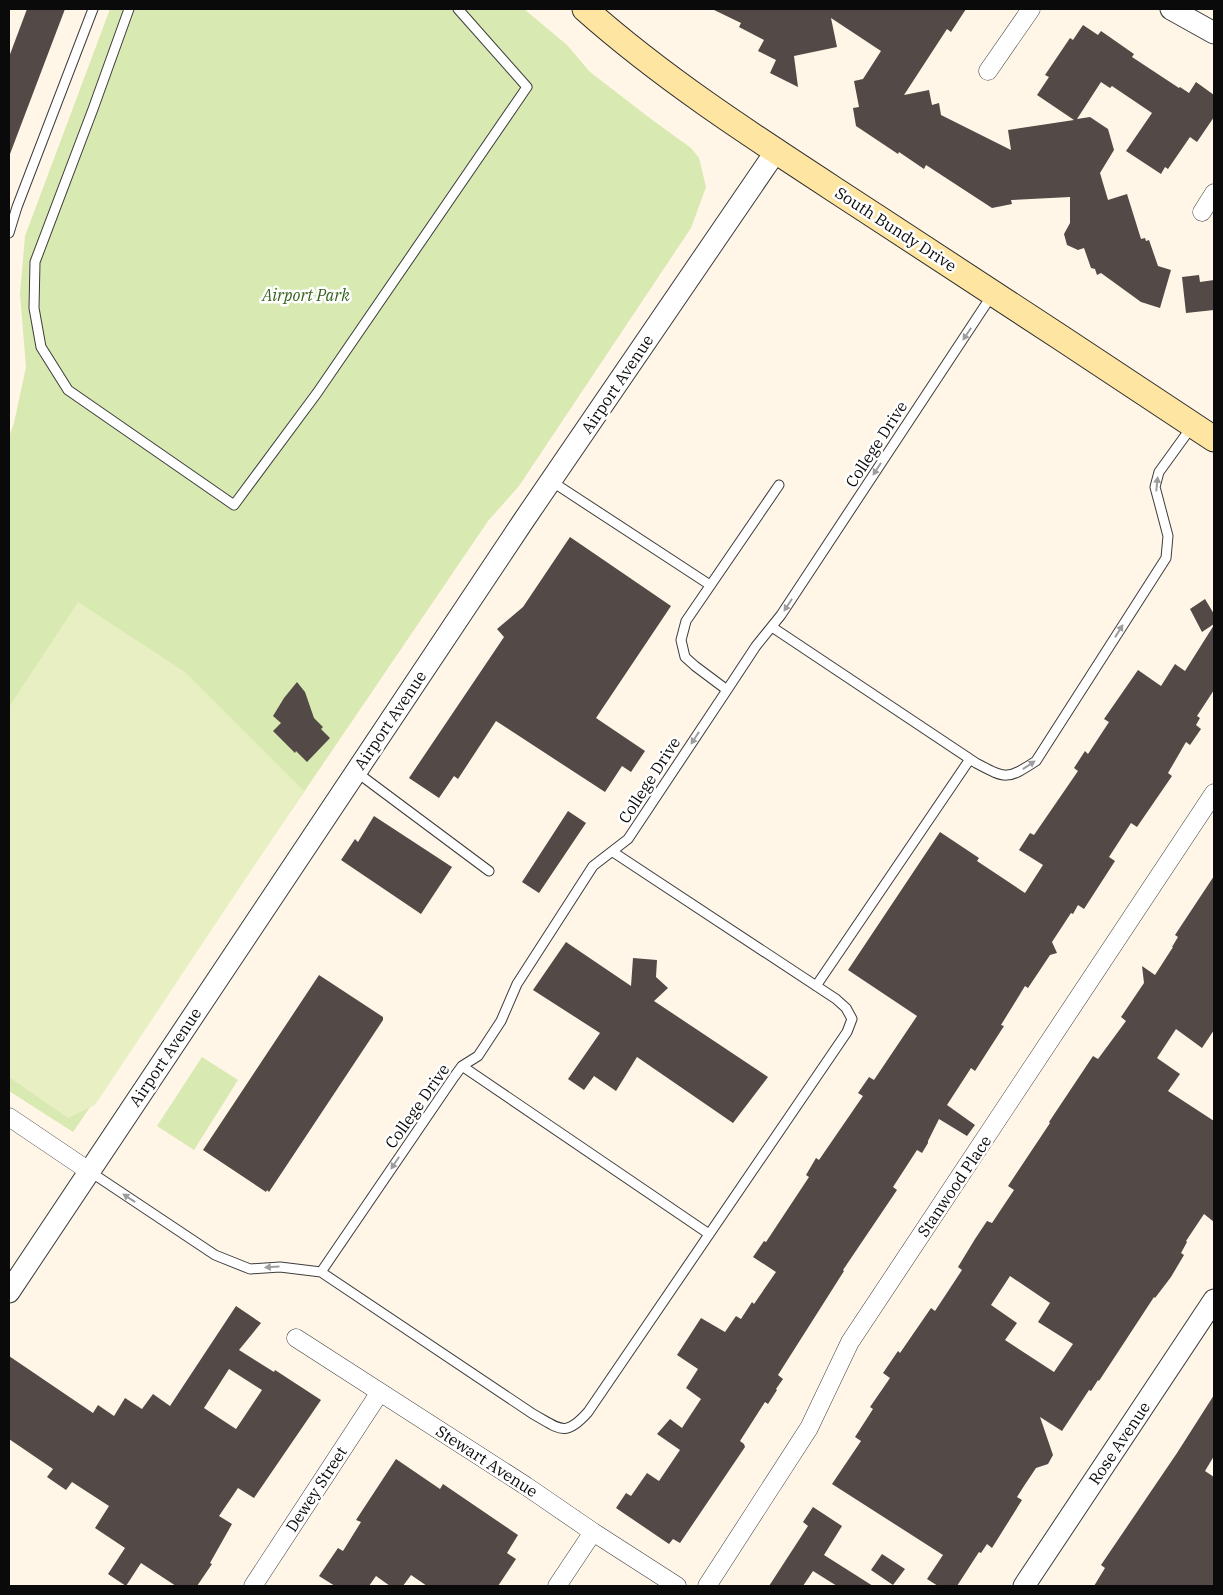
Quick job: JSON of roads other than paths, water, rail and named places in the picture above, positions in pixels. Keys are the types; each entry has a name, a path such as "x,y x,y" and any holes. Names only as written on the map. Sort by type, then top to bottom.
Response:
{"main road":[{"name":"South Bundy Drive","path":"585,9 616,36 663,72 776,151 994,293 1214,440"}],"street":[{"path":"988,72 1031,9"},
{"path":"1171,9 1214,33"},
{"name":"Airport Avenue","path":"9,1292 551,481 776,151"},
{"path":"1202,212 1214,193"},
{"name":"Stanwood Place","path":"707,1586 809,1428 850,1342 1214,793"},
{"path":"9,1117 89,1171"},
{"name":"Rose Avenue","path":"1024,1586 1214,1300"},
{"name":"Stewart Avenue","path":"296,1338 677,1586"},
{"name":"Dewey Street","path":"253,1586 380,1392"},
{"path":"558,1586 593,1532"}],"lane":[{"path":"9,233 17,206 93,9"},
{"path":"129,9 35,262 34,308 41,347 68,390 234,505 317,393 527,86 458,9"},
{"name":"College Drive","path":"320,1272 462,1066 478,1056 508,1007 517,984 593,866 628,839 756,646 772,628 994,293"},
{"path":"772,628 970,759 999,776 1014,776 1036,762 1166,558 1168,536 1155,487 1159,472 1193,425"},
{"path":"551,481 710,585"},
{"path":"727,690 685,657 681,640 686,622 779,485"},
{"path":"816,986 970,759"},
{"path":"356,772 489,871"},
{"path":"89,1171 215,1255 250,1269 280,1267 320,1272 533,1414 561,1430 578,1424 847,1032 852,1019 846,1008 836,999 612,852"},
{"path":"462,1066 709,1234"}],"park label":[{"name":"Airport Park","path":"306,295"}]}
